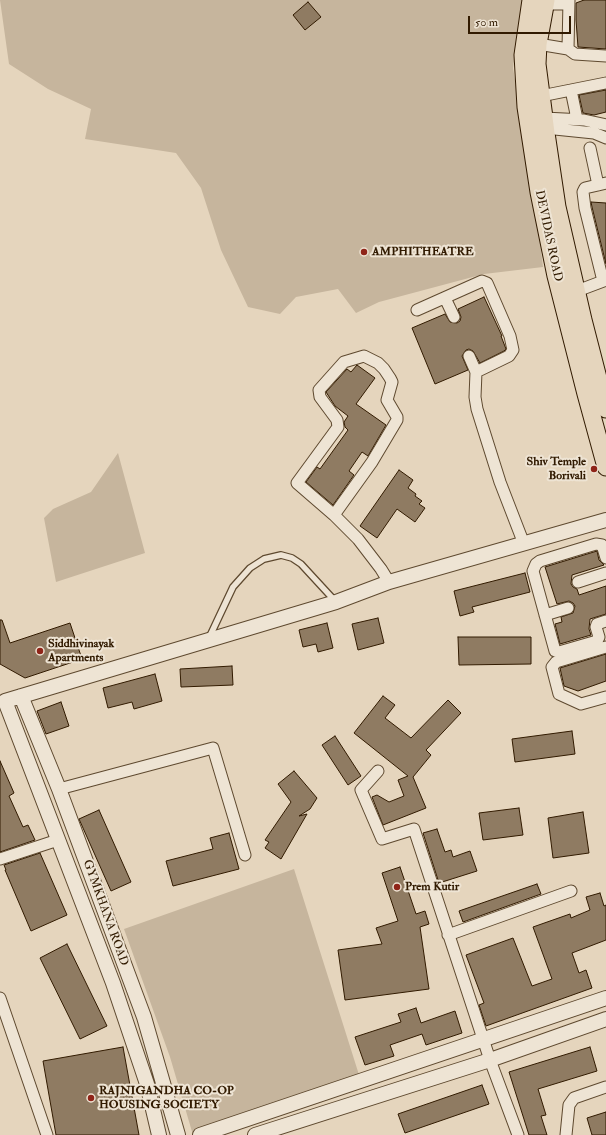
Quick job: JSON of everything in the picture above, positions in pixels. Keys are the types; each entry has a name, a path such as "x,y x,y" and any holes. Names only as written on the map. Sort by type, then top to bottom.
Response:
{"main road":[{"name":"DEVIDAS ROAD","path":"541,1 537,64 544,123 557,207 576,291 606,410"},
{"name":"DEVIDAS ROAD","path":"541,1 523,55 526,107 538,192 558,284 606,467"}],"street":[{"path":"541,1 569,2 568,49"},
{"path":"538,44 568,49 575,54 606,56"},
{"path":"541,96 606,83"},
{"path":"571,90 577,120"},
{"path":"544,123 577,120 606,124"},
{"path":"544,123 594,133 606,138"},
{"path":"576,291 604,281 582,192 585,188 602,184 590,148"},
{"path":"417,310 482,281 487,282 510,336 513,350 510,356 476,372"},
{"path":"445,298 454,317"},
{"path":"334,516 372,462 397,420 397,417 387,400 392,382 390,378 384,368 371,358 364,356 344,362 320,390 320,397 337,420 338,427 297,483 358,539 389,582"},
{"path":"469,356 476,372 475,397 477,410 500,482 524,544"},
{"path":"2,702 336,602 389,582 606,520"},
{"path":"606,558 602,545 596,544 540,561 536,564 534,571 555,651 558,652 597,641 599,637 596,627 597,624 606,621"},
{"path":"578,582 606,573"},
{"path":"545,615 568,608"},
{"path":"606,647 556,662 552,667 559,694 580,704 606,697"},
{"name":"GYMKHANA ROAD","path":"21,696 59,789 144,1017 178,1135"},
{"name":"GYMKHANA ROAD","path":"2,702 58,840 113,983 147,1084 159,1135"},
{"path":"59,789 213,748 245,855"},
{"path":"378,771 360,790 382,839 414,829 490,1060 518,1135"},
{"path":"0,859 58,840"},
{"path":"448,935 571,891"},
{"path":"0,998 47,1135"},
{"path":"200,1135 606,998"},
{"path":"255,1135 490,1060 606,1019"},
{"path":"566,1135 569,1105 574,1098 606,1087"}],"lane":[{"path":"208,640 233,587 250,568 264,559 280,555 292,558 301,564 336,602"}],"shaded area":[{"path":"0,0 523,0 513,68 534,192 543,267 484,274 379,302 356,313 338,289 296,297 280,314 248,307 221,250 201,188 176,153 85,139 91,109 48,89 9,64"},
{"path":"118,453 145,553 56,582 44,518 53,509 91,492"},
{"path":"294,869 360,1078 193,1135 170,1057 124,929"}],"building":[{"path":"584,0 606,0 606,49 578,47 576,3"},
{"path":"308,2 321,17 305,30 293,15"},
{"path":"606,90 606,112 594,115 583,113 579,95"},
{"path":"591,202 606,203 606,264 592,207"},
{"path":"484,297 502,336 506,349 480,363 473,351 469,349 466,350 462,356 468,370 435,384 412,328 445,314 450,322 457,323 460,321 461,317 458,309"},
{"path":"357,365 375,378 356,404 386,425 368,456 362,452 349,471 354,475 333,505 306,482 317,467 320,469 348,430 345,427 344,422 348,416 335,406 326,392 347,369 351,372"},
{"path":"399,470 413,480 408,488 422,501 419,504 425,508 415,522 397,509 377,538 360,526"},
{"path":"597,551 599,560 604,565 572,575 571,584 577,589 579,595 606,586 606,614 590,619 589,629 591,635 560,644 555,624 562,622 561,617 573,613 575,606 569,601 557,604 545,567"},
{"path":"525,573 530,592 472,607 474,612 460,616 454,591"},
{"path":"378,618 384,643 358,650 352,624"},
{"name":"Siddhivinayak Apartments","path":"0,620 2,620 10,643 70,623 82,659 25,678 0,664"},
{"path":"327,623 333,648 318,652 316,644 303,647 299,630"},
{"path":"458,637 531,637 531,664 459,665"},
{"path":"606,654 606,681 578,691 564,686 560,668"},
{"path":"232,666 233,685 181,687 180,669"},
{"path":"155,674 162,701 134,709 132,702 108,708 103,688"},
{"path":"383,696 395,705 385,718 411,738 448,700 461,713 426,750 431,755 413,777 426,808 383,825 372,797 377,795 389,802 404,796 398,780 408,776 354,733"},
{"path":"61,702 69,726 46,734 37,711"},
{"path":"572,731 575,754 515,762 512,739"},
{"path":"335,736 361,776 348,785 322,745"},
{"path":"0,761 14,793 9,796 23,827 28,825 35,840 0,852"},
{"path":"294,771 317,798 310,809 299,816 307,814 281,859 265,848 269,842 265,840 291,802 278,784"},
{"path":"519,808 523,835 483,840 479,813"},
{"path":"99,810 131,882 111,891 79,819"},
{"path":"583,812 589,853 553,858 548,818"},
{"path":"437,829 445,852 451,850 453,857 470,851 477,871 439,883 423,833"},
{"path":"229,833 239,869 173,886 166,861 213,849 210,838"},
{"path":"40,853 67,915 31,931 4,865"},
{"path":"400,867 416,914 425,911 429,924 420,927 429,989 345,1000 338,950 382,944 376,928 398,921 382,873"},
{"path":"537,884 541,894 463,922 459,911"},
{"path":"600,893 604,906 606,905 606,940 572,953 579,973 586,970 592,988 486,1026 479,1005 484,1003 466,955 513,938 532,986 552,979 533,927 570,914 571,918 590,910 586,897"},
{"path":"67,944 107,1026 80,1039 40,958"},
{"path":"416,1008 421,1023 455,1011 462,1033 426,1045 422,1034 390,1045 394,1056 365,1065 355,1037 401,1022 398,1014"},
{"name":"RAJNIGANDHA CO-OP HOUSING SOCIETY","path":"123,1047 139,1135 56,1135 43,1061"},
{"path":"590,1047 597,1071 538,1089 546,1115 541,1116 547,1135 529,1135 509,1072"},
{"path":"482,1085 489,1104 405,1133 398,1114"},
{"path":"606,1112 606,1135 592,1135 587,1118"}],"place":[{"name":"AMPHITHEATRE","path":"364,252"},
{"name":"Shiv Temple Borivali","path":"594,469"},
{"name":"Siddhivinayak Apartments","path":"40,651"},
{"name":"Prem Kutir","path":"397,887"},
{"name":"RAJNIGANDHA CO-OP HOUSING SOCIETY","path":"91,1098"}]}
